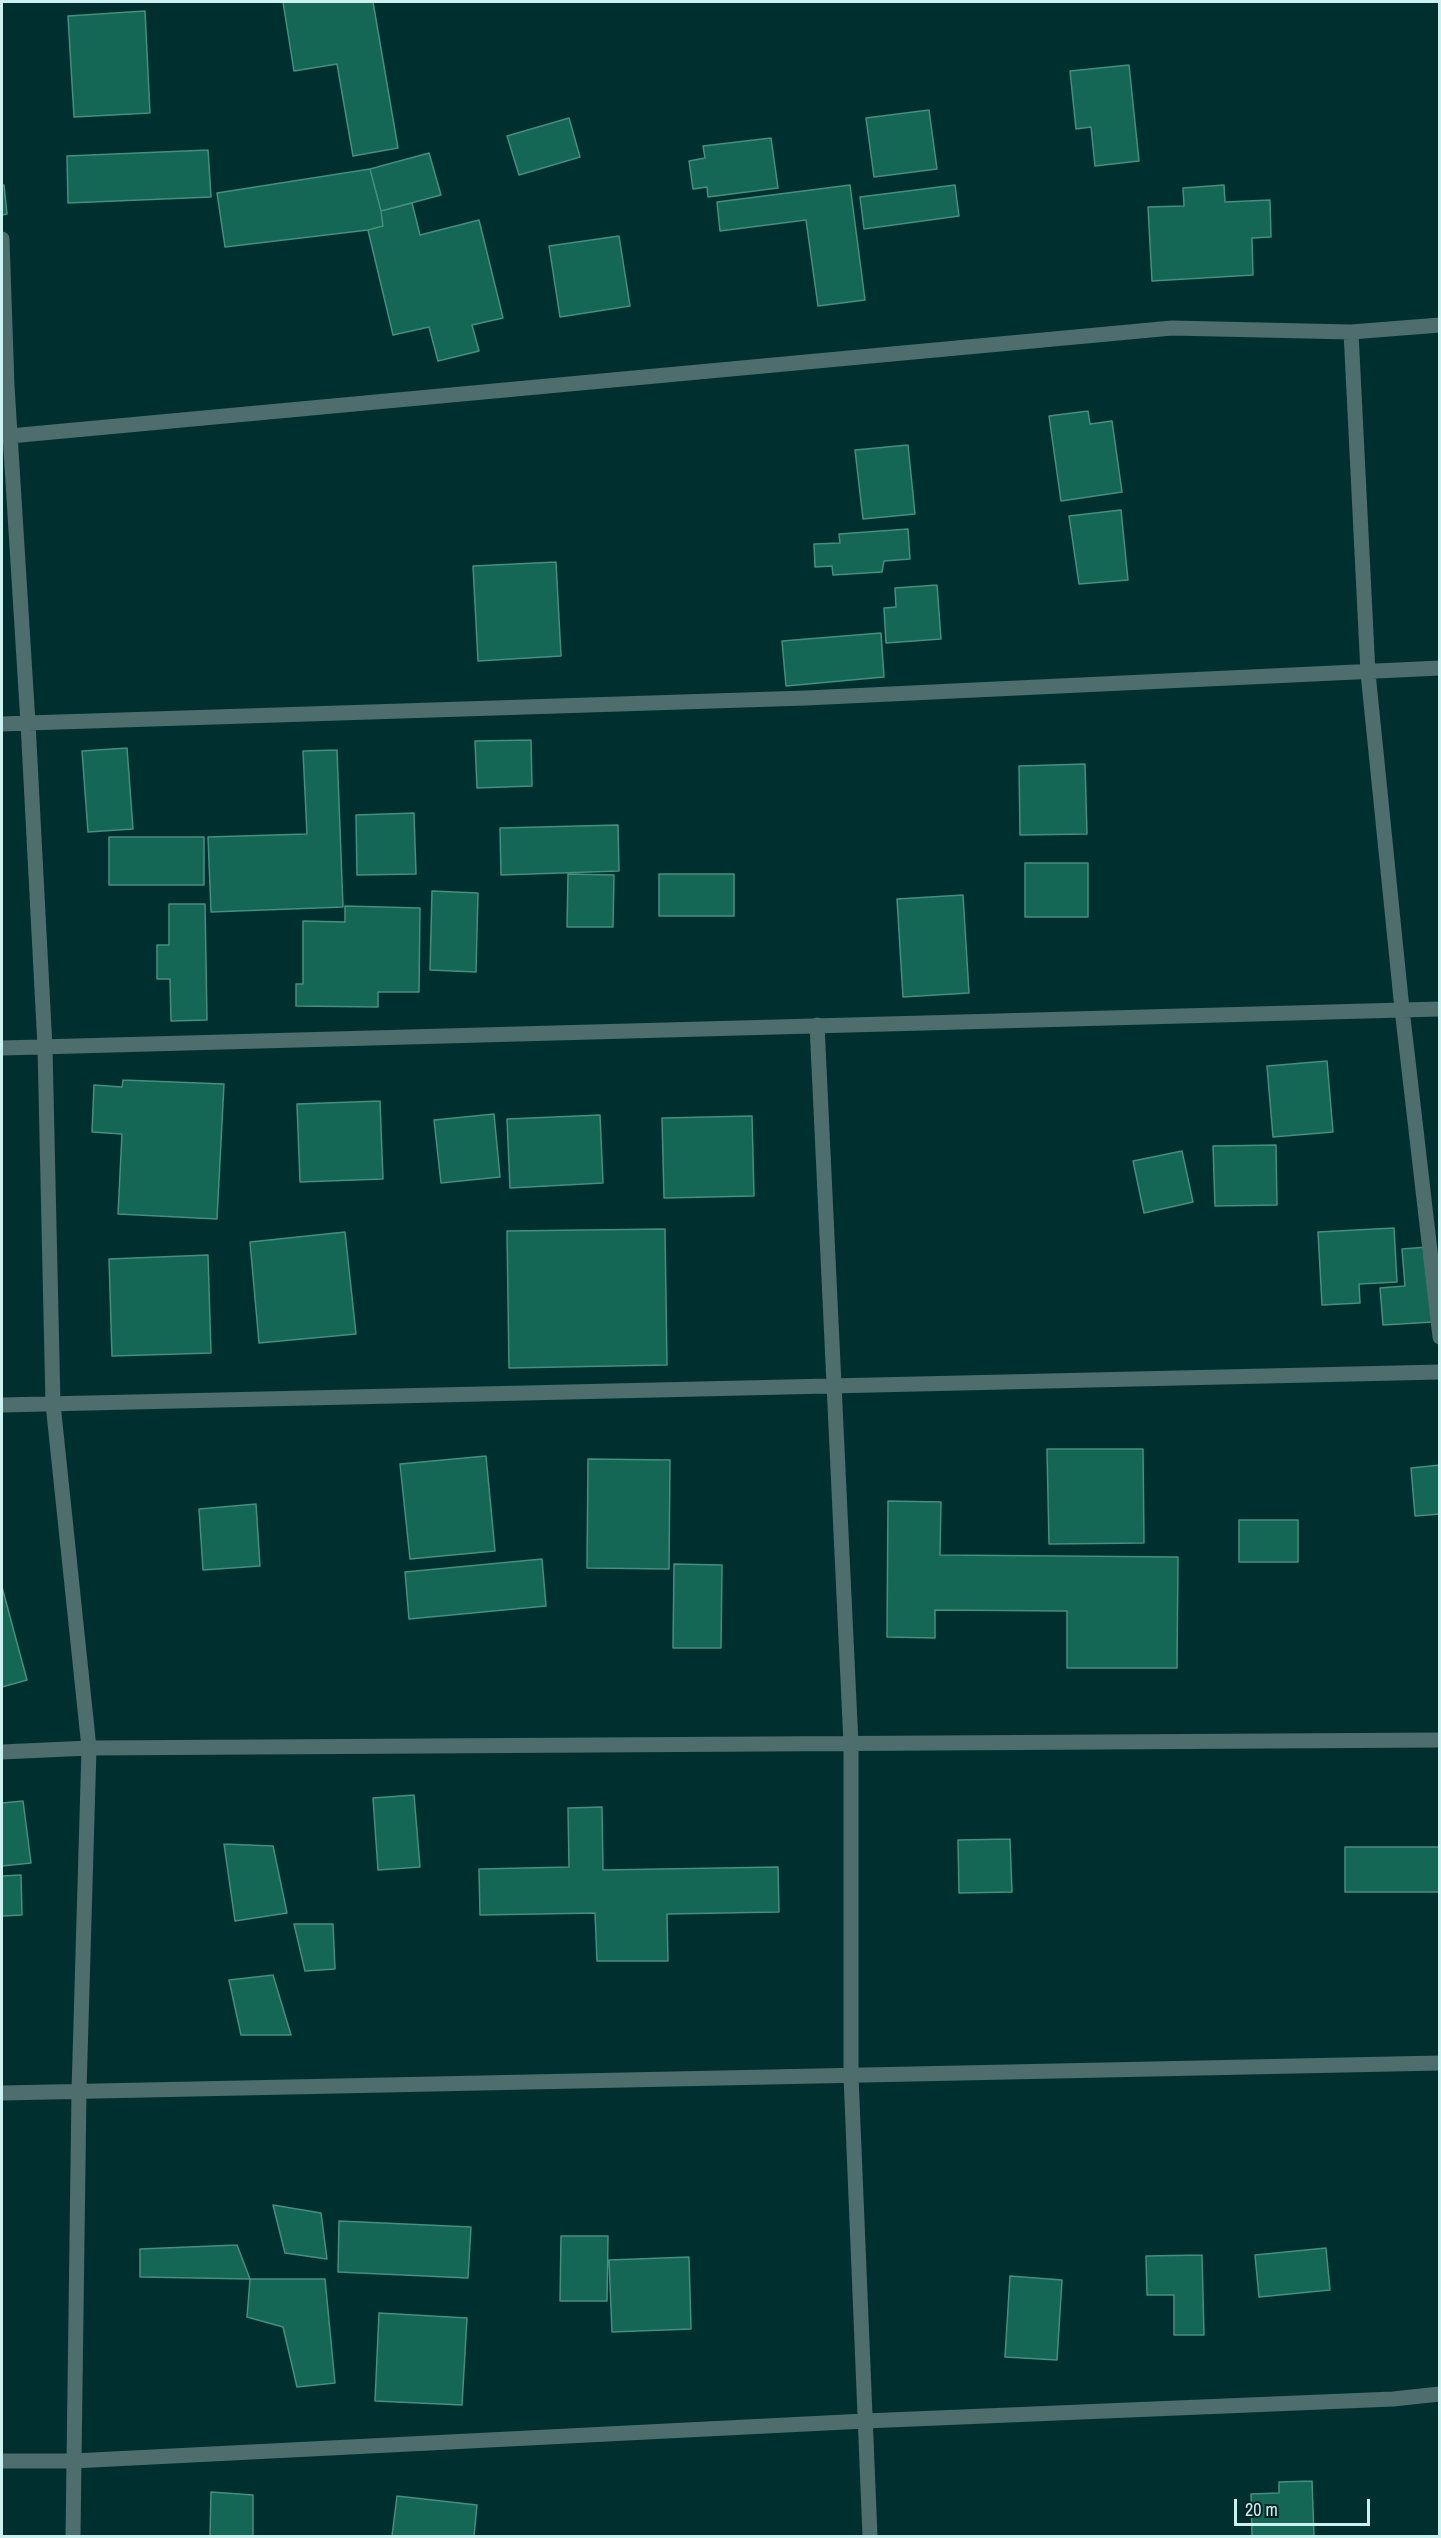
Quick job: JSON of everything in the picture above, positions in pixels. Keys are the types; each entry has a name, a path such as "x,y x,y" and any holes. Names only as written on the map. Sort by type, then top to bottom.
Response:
{"street":[{"path":"2,239 4,386 10,436 28,723 45,1047 53,1404 89,1748 79,2091 73,2536"},
{"path":"10,436 1172,327 1351,332 1440,325"},
{"path":"1351,332 1368,673 1402,1009 1440,1337"},
{"path":"2,724 818,697 1440,668"},
{"path":"2,1048 1440,1009"},
{"path":"817,1025 851,1744 851,2076 870,2536"},
{"path":"2,1405 1440,1372"},
{"path":"2,1752 89,1748 1440,1740"},
{"path":"2,2093 1440,2063"},
{"path":"2,2461 73,2461 865,2421 1393,2399 1440,2394"}],"building":[{"path":"283,2 373,2 398,148 353,156 337,64 294,71"},
{"path":"145,11 150,113 74,117 68,16"},
{"path":"1129,65 1139,161 1095,166 1091,127 1076,129 1070,71"},
{"path":"929,110 937,169 874,177 866,118"},
{"path":"569,118 580,157 519,175 507,136"},
{"path":"771,138 778,188 708,197 707,187 693,189 689,161 705,158 703,146"},
{"path":"208,150 211,197 68,203 67,156"},
{"path":"429,153 441,195 381,211 370,169"},
{"path":"370,169 383,226 368,230 225,247 217,193"},
{"path":"2,185 4,185 7,214 2,215"},
{"path":"850,185 865,300 818,306 806,220 720,231 717,202"},
{"path":"955,185 959,216 864,229 860,197"},
{"path":"1224,185 1225,202 1270,200 1271,237 1252,238 1253,275 1152,281 1148,207 1184,206 1183,188"},
{"path":"412,203 420,235 479,220 503,318 472,325 479,351 438,361 429,327 393,335 368,230 383,226 381,211"},
{"path":"619,236 630,306 560,317 549,246"},
{"path":"1088,411 1090,424 1112,421 1122,492 1061,501 1049,416"},
{"path":"908,445 915,514 863,519 855,450"},
{"path":"1121,510 1128,580 1079,584 1069,516"},
{"path":"908,529 910,559 884,561 882,572 833,575 832,566 815,567 814,544 840,543 839,534"},
{"path":"556,562 561,656 478,661 473,566"},
{"path":"937,585 941,639 886,643 884,608 896,607 895,588"},
{"path":"881,633 884,677 786,686 782,641"},
{"path":"531,740 532,786 477,788 475,741"},
{"path":"127,748 133,829 88,832 82,751"},
{"path":"337,750 343,907 211,912 208,837 307,834 303,751"},
{"path":"1085,764 1087,834 1020,835 1019,766"},
{"path":"414,813 416,874 357,875 356,815"},
{"path":"618,825 619,871 501,875 500,828"},
{"path":"109,837 204,837 204,885 109,885"},
{"path":"1025,863 1088,863 1088,917 1025,917"},
{"path":"568,874 614,875 613,927 567,927"},
{"path":"659,874 734,874 734,916 659,916"},
{"path":"432,891 478,893 476,972 430,970"},
{"path":"963,895 969,993 903,997 897,899"},
{"path":"169,904 205,904 207,1020 171,1021 170,979 157,979 157,945 169,945"},
{"path":"345,906 420,908 419,992 378,992 378,1007 296,1006 296,984 303,984 303,921 345,922"},
{"path":"1327,1061 1333,1132 1273,1137 1267,1066"},
{"path":"123,1080 224,1084 217,1219 118,1214 122,1134 92,1132 94,1085 122,1087"},
{"path":"380,1101 383,1179 300,1182 297,1104"},
{"path":"494,1114 500,1177 441,1183 434,1120"},
{"path":"600,1115 603,1183 510,1188 507,1119"},
{"path":"752,1116 754,1196 664,1198 662,1118"},
{"path":"1276,1145 1277,1205 1215,1206 1213,1146"},
{"path":"1182,1151 1193,1202 1144,1213 1133,1161"},
{"path":"1394,1228 1397,1282 1359,1284 1360,1303 1322,1305 1318,1232"},
{"path":"665,1229 667,1365 509,1368 507,1231"},
{"path":"345,1232 356,1334 259,1343 250,1242"},
{"path":"1427,1247 1433,1322 1383,1325 1380,1288 1405,1286 1402,1249"},
{"path":"208,1255 211,1353 112,1356 109,1259"},
{"path":"1047,1449 1143,1449 1144,1543 1049,1544"},
{"path":"486,1456 495,1551 410,1559 400,1464"},
{"path":"588,1459 670,1460 669,1569 587,1568"},
{"path":"1440,1465 1440,1514 1415,1516 1411,1468"},
{"path":"888,1501 941,1502 940,1555 1178,1557 1177,1668 1067,1668 1067,1611 935,1610 935,1638 887,1637"},
{"path":"256,1504 260,1566 203,1570 199,1509"},
{"path":"1239,1520 1298,1520 1298,1562 1239,1562"},
{"path":"542,1559 546,1606 409,1619 405,1572"},
{"path":"674,1564 722,1565 721,1648 673,1648"},
{"path":"2,1587 27,1680 2,1687"},
{"path":"414,1795 420,1867 378,1870 373,1798"},
{"path":"23,1801 31,1863 2,1866 2,1803"},
{"path":"602,1807 603,1870 778,1867 779,1912 667,1914 668,1961 597,1961 595,1913 480,1915 479,1869 569,1867 568,1808"},
{"path":"1010,1839 1012,1892 959,1893 958,1840"},
{"path":"224,1844 273,1846 287,1913 235,1921"},
{"path":"1345,1847 1440,1847 1440,1892 1345,1892"},
{"path":"21,1875 22,1915 2,1916 2,1876"},
{"path":"294,1924 333,1924 335,1969 305,1971"},
{"path":"273,1975 291,2035 241,2035 229,1980"},
{"path":"273,2205 321,2213 327,2259 285,2253"},
{"path":"339,2221 471,2227 468,2278 338,2272"},
{"path":"561,2236 608,2236 607,2301 560,2301"},
{"path":"237,2245 250,2279 140,2277 140,2249"},
{"path":"1326,2248 1330,2290 1259,2297 1255,2255"},
{"path":"1202,2255 1204,2335 1174,2335 1174,2295 1147,2295 1146,2256"},
{"path":"689,2257 691,2329 612,2332 609,2260"},
{"path":"1010,2276 1062,2280 1057,2360 1005,2357"},
{"path":"250,2279 325,2279 335,2383 297,2387 283,2327 247,2317"},
{"path":"379,2313 467,2318 462,2405 375,2401"},
{"path":"1312,2481 1314,2536 1252,2536 1251,2494 1279,2493 1279,2482"},
{"path":"211,2492 253,2495 253,2536 210,2536"},
{"path":"397,2496 477,2505 474,2536 392,2536"}]}
